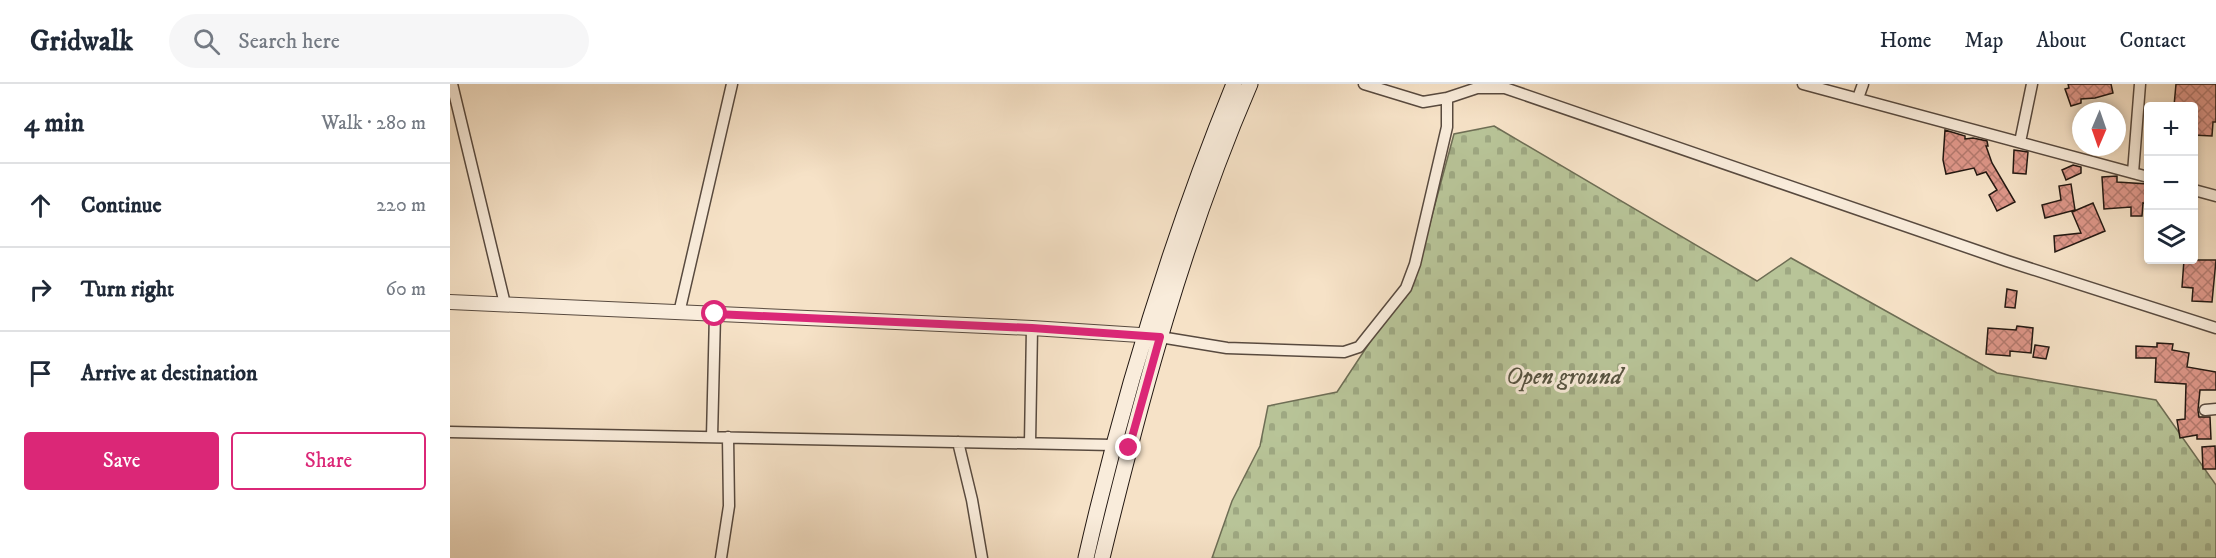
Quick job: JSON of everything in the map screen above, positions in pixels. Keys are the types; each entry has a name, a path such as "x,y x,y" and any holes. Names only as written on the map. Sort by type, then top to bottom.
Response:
{"main road":[{"path":"1086,558 1112,445 1144,335 1177,232 1234,84"},
{"path":"1102,558 1129,448 1190,237 1221,152 1250,84"}],"street":[{"path":"452,84 504,304"},
{"path":"679,314 732,84"},
{"path":"1364,84 1423,102 1447,98 1477,88 1505,88 1996,258 2216,328"},
{"path":"1803,84 2144,176"},
{"path":"1858,98 1863,84"},
{"path":"2020,142 2032,84"},
{"path":"2133,173 2140,84"},
{"path":"450,302 1032,328 1144,335 1227,348 1344,352 1359,347 1406,288 1415,264 1447,127 1447,98"},
{"path":"2198,191 2216,196"},
{"path":"712,437 715,314"},
{"path":"1030,443 1032,328"},
{"path":"450,432 1112,445"},
{"path":"721,558 729,506 728,437"},
{"path":"958,442 972,500 981,558"}],"green space":[{"name":"Open ground","path":"1494,126 1757,281 1791,258 1997,373 2156,400 2216,485 2216,558 1212,558 1232,501 1260,446 1268,406 1337,392 1417,271 1454,134"}],"building":[{"path":"2068,84 2111,84 2113,93 2081,99 2081,102 2072,102 2071,106 2065,89 2069,88"},
{"path":"2176,84 2216,84 2216,122 2213,122 2212,136 2198,135 2198,102 2174,102"},
{"path":"1945,130 1965,136 1965,139 1987,141 1988,146 1986,146 1992,163 2015,202 1997,211 1989,195 1997,190 1986,172 1977,175 1974,168 1946,174 1943,160"},
{"path":"2014,150 2028,152 2026,174 2013,173"},
{"path":"2073,165 2081,167 2081,173 2066,180 2062,170"},
{"path":"2117,176 2117,182 2144,184 2142,216 2131,216 2131,207 2104,209 2102,177"},
{"path":"2071,184 2075,210 2045,218 2042,205 2061,200 2059,186"},
{"path":"2093,203 2105,231 2055,252 2054,236 2081,233 2072,212"},
{"path":"2198,260 2216,260 2212,302 2192,301 2193,288 2182,287 2184,264 2198,264"},
{"path":"2007,289 2017,291 2015,308 2005,307"},
{"path":"2017,326 2033,328 2031,353 2010,351 2010,356 1986,354 1988,328 2016,330"},
{"path":"2157,343 2173,344 2172,350 2189,353 2187,367 2216,372 2216,390 2200,390 2198,410 2199,417 2210,417 2211,439 2197,439 2197,435 2180,438 2177,420 2185,419 2186,384 2155,382 2156,358 2136,358 2136,346 2157,347"},
{"path":"2035,345 2049,347 2046,359 2033,357"},
{"path":"2215,446 2216,469 2203,469 2202,447"}],"route":[{"path":"715,314 1032,328 1160,337 1129,448"}]}
